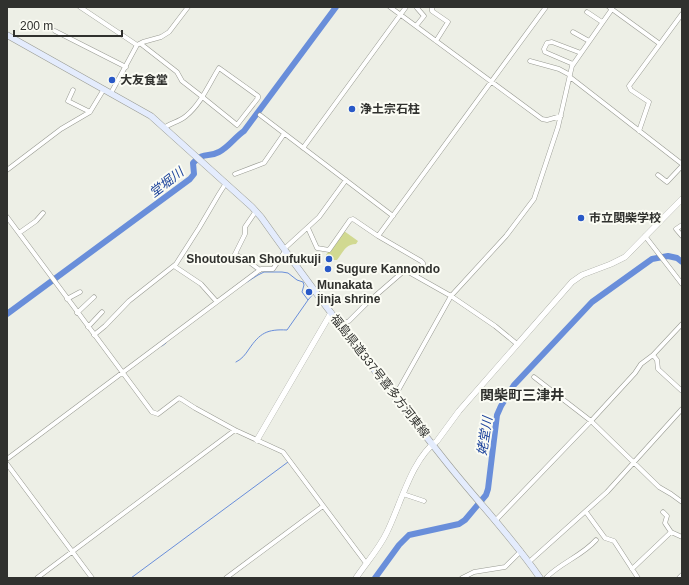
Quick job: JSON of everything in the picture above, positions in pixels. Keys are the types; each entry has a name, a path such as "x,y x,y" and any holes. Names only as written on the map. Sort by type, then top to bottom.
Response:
{"main road":[{"name":"福島県道337号喜多方河東線","path":"7,35 151,116 256,211 340,325 432,444 485,510 521,551 540,578"}],"street":[{"path":"80,7 139,44 177,72 182,81 202,97 237,125 258,95 220,68 202,97 194,109 181,120 164,128"},
{"path":"111,93 139,44 161,37 169,32 188,7"},
{"path":"390,7 542,119 546,120 561,116"},
{"path":"303,148 406,7"},
{"path":"432,7 432,11 448,22 436,41"},
{"path":"378,236 546,7"},
{"path":"416,26 424,16 417,8"},
{"path":"395,396 451,296 506,236 534,199 544,167 552,148 573,64 610,8 660,44"},
{"path":"587,12 602,22"},
{"path":"639,131 649,102 632,90 629,86 682,14"},
{"path":"55,31 126,67"},
{"path":"573,32 589,41"},
{"path":"573,64 545,52 544,50 547,43 552,42 580,54"},
{"path":"530,60 559,69 570,76 682,165 667,182 658,176"},
{"path":"7,170 61,129 90,112 104,89"},
{"path":"73,90 68,101 90,112"},
{"path":"260,115 393,216"},
{"path":"235,174 264,163 284,134"},
{"path":"7,459 260,270 273,269 285,250 320,217 346,180"},
{"path":"94,335 105,326 133,297 174,266 226,184"},
{"path":"356,578 387,532 415,468 432,444 459,411 576,279 582,275 622,259 682,199"},
{"path":"256,211 245,227 245,234 235,254 260,270"},
{"path":"19,233 36,221 43,213"},
{"path":"7,217 77,313 155,414 158,414 179,398 235,430 283,452 366,563"},
{"path":"308,228 316,248 319,250 330,250 351,219 422,262 423,267 416,276"},
{"path":"682,226 676,229 682,236"},
{"path":"645,236 682,284"},
{"path":"174,266 201,284 217,302"},
{"path":"340,325 349,321 403,271 408,271 451,296 495,326 517,344"},
{"path":"67,299 80,292"},
{"path":"77,313 94,297"},
{"path":"88,327 102,312"},
{"path":"257,440 331,313"},
{"path":"495,521 591,421 635,373 641,364 653,355 682,324"},
{"path":"653,355 657,360 658,369 682,391"},
{"path":"534,377 591,421 658,487 681,500"},
{"path":"529,562 607,492 682,410"},
{"path":"37,578 235,430"},
{"path":"7,464 92,578"},
{"path":"403,494 424,501"},
{"path":"226,578 323,506"},
{"path":"586,512 605,538 614,541 638,578"},
{"path":"663,512 667,516 664,523 671,532 682,537"},
{"path":"632,569 671,532"},
{"path":"546,578 555,569 589,547 596,540"},
{"path":"462,578 474,572 505,567 521,551"},
{"path":"679,578 682,575"}],"green space":[{"path":"344,231 358,241 356,244 347,247 337,260 329,262 326,260 326,255"}],"waterway":[{"name":"堂堀川","path":"7,314 190,179 194,174 193,163 197,159 203,156 215,154 229,145 244,131 336,7"},
{"name":"姥堂川","path":"375,578 399,545 409,535 459,524 465,520 486,495 497,415 501,406 514,385 592,302 652,259 668,256 677,258 682,262"},
{"path":"247,282 264,272 282,272 288,273 297,280 303,282 304,285 302,292 308,300 314,293"},
{"path":"236,362 240,360 257,339 265,333 274,330 287,330 308,300"},
{"path":"162,346 166,343"},
{"path":"131,578 288,462"}],"place":[{"name":"大友食堂","path":"112,80"},
{"name":"浄土宗石柱","path":"352,109"},
{"name":"市立関柴学校","path":"581,218"},
{"name":"Shoutousan Shoufukuji","path":"329,259"},
{"name":"Sugure Kannondo","path":"328,269"},
{"name":"Munakata jinja shrine","path":"309,292"}],"district":[{"name":"関柴町三津井","path":"522,395"}]}
